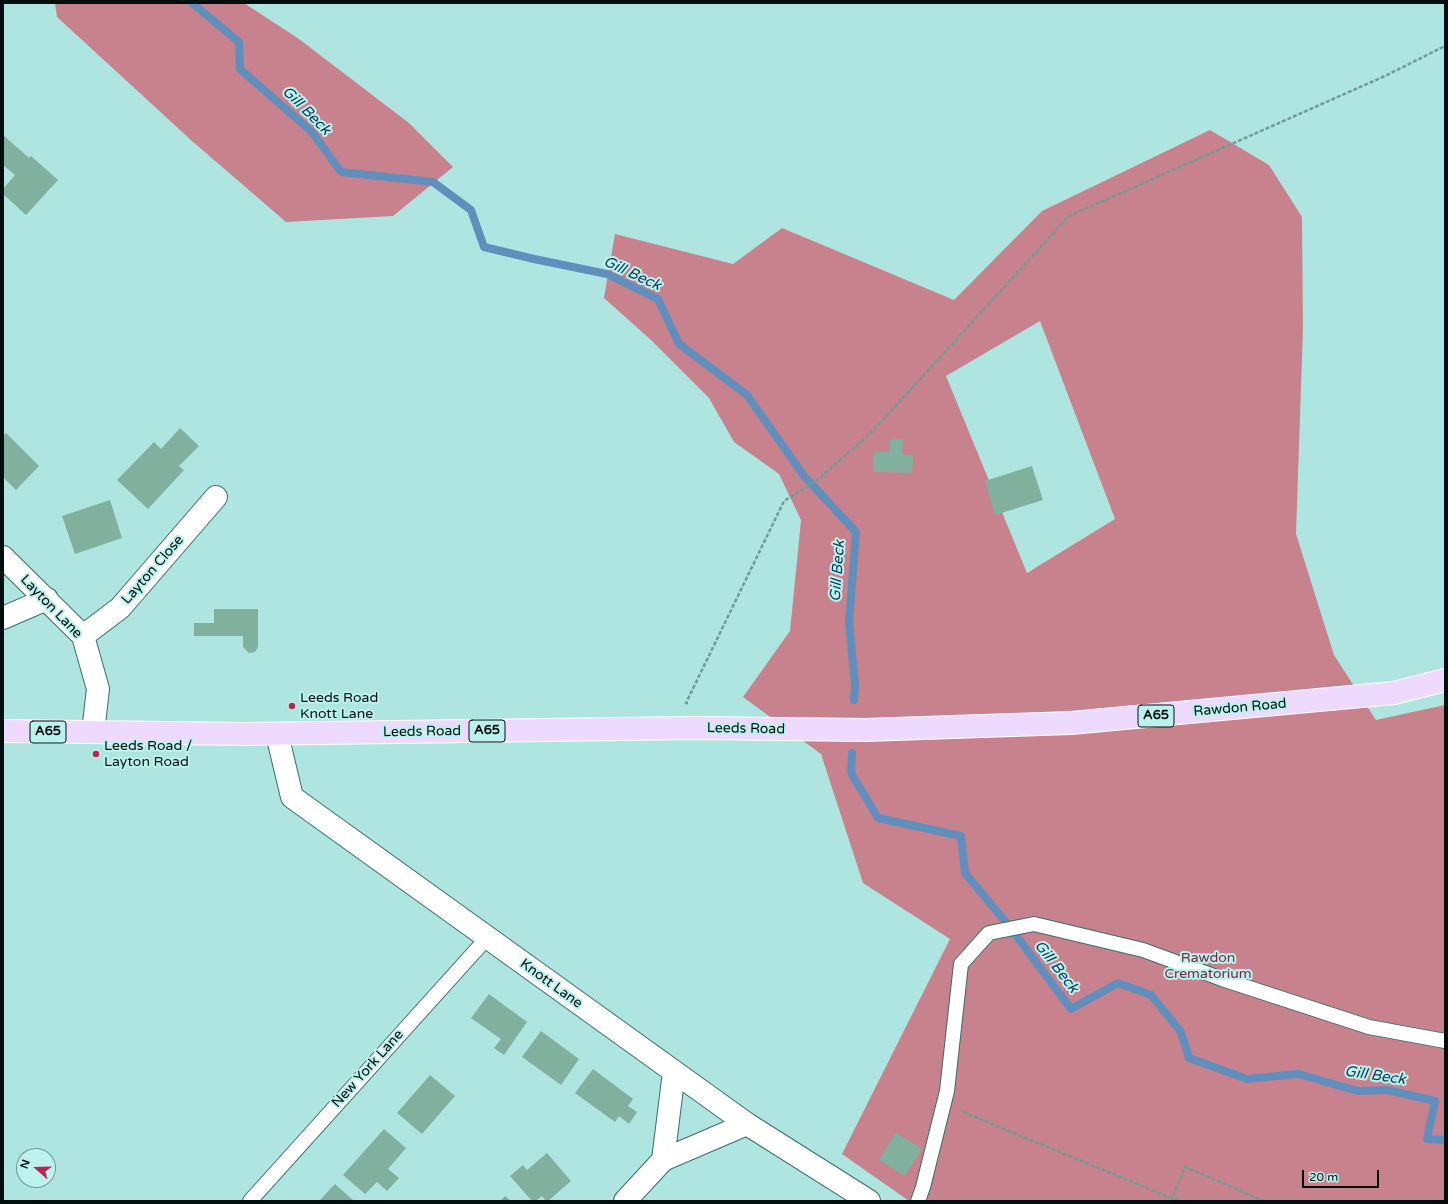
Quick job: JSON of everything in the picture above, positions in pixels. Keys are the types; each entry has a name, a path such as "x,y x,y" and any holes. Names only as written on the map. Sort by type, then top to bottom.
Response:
{"main road":[{"name":"Rawdon Road","path":"865,730 1071,724 1394,693 1445,680"},
{"name":"Leeds Road","path":"3,731 277,734 696,728 865,730"}],"street":[{"name":"Layton Close","path":"83,636 120,608 216,497"},
{"name":"Layton Lane","path":"3,557 83,636 98,689 94,732"},
{"path":"3,618 47,599"},
{"name":"Knott Lane","path":"277,734 292,797 747,1124 869,1201"},
{"path":"663,1160 674,1072"},
{"path":"625,1201 663,1160 747,1124"}],"lane":[{"path":"918,1201 923,1187 947,1091 961,964 990,933 1034,924 1144,950 1222,979 1369,1027 1445,1041"},
{"name":"New York Lane","path":"250,1201 487,938"}],"path":[{"path":"686,703 784,501 816,481 870,434 1070,216 1385,76 1445,46"},
{"path":"944,1104 1171,1200 1178,1201"},
{"path":"1171,1200 1185,1167 1264,1201"}],"green space":[{"path":"55,3 244,3 299,39 409,123 453,167 393,216 286,222 192,141 57,17"},
{"name":"Rawdon Crematorium","path":"1210,130 1269,165 1302,217 1303,328 1296,534 1334,655 1376,720 1445,705 1445,1201 909,1201 842,1154 950,939 863,883 821,754 743,697 790,631 801,520 779,474 734,442 709,398 651,340 604,298 615,234 733,264 782,228 954,300 1042,211","holes":["1040,321 1115,519 1027,573 946,376"]}],"building":[{"path":"3,135 29,158 31,156 58,180 26,215 3,194 3,189 15,175 3,165"},
{"path":"180,428 199,446 179,466 184,470 148,509 117,480 154,442 161,449"},
{"path":"6,433 39,466 16,490 3,477 3,436"},
{"path":"890,439 903,439 902,454 913,455 912,473 873,472 874,452 890,452"},
{"path":"1032,466 1043,500 995,515 985,481"},
{"path":"110,500 122,538 75,554 62,516"},
{"path":"214,609 258,609 258,647 255,652 249,653 243,647 243,636 194,636 194,623 214,623"},
{"path":"489,994 527,1022 504,1055 494,1048 501,1039 471,1018"},
{"path":"541,1031 579,1059 561,1085 522,1057"},
{"path":"593,1069 633,1099 628,1106 637,1112 629,1124 619,1116 615,1122 575,1093"},
{"path":"430,1075 455,1096 422,1134 397,1113"},
{"path":"384,1129 406,1148 388,1169 399,1178 387,1191 377,1182 365,1194 343,1175"},
{"path":"896,1133 922,1149 905,1176 879,1160"},
{"path":"547,1153 571,1181 548,1201 546,1201 542,1196 536,1201 532,1201 510,1176 523,1165 527,1170"},
{"path":"335,1184 354,1201 319,1201"},
{"path":"505,1196 511,1201 500,1201"}],"waterway":[{"name":"Gill Beck","path":"192,3 239,42 240,69 312,132 341,172 433,182 471,210 484,247 607,274 658,299 679,344 747,395 804,476 856,532 849,622 855,685 854,700"},
{"name":"Gill Beck","path":"852,753 851,773 878,818 961,836 965,873 1009,926 1071,1009 1118,983 1151,995 1181,1032 1189,1058 1247,1079 1298,1074 1358,1091 1387,1090 1435,1101 1427,1139 1445,1140"}],"place":[{"name":"Leeds Road Knott Lane","path":"292,706"},
{"name":"Leeds Road / Layton Road","path":"96,754"}]}
